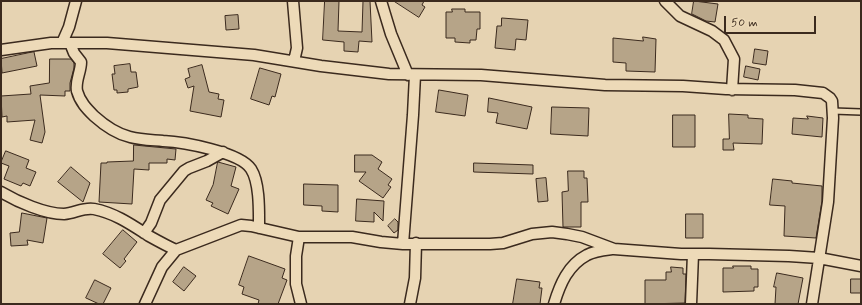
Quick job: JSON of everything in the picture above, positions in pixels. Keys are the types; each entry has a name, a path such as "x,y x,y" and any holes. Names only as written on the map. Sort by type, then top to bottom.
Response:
{"street":[{"path":"76,1 66,43 82,62 78,74 77,91 88,111 116,132 131,138 165,141 223,152 243,161 252,170 255,179 260,207 259,228"},
{"path":"293,1 296,21 297,48 294,61"},
{"path":"381,1 391,34 411,75 413,115 403,244"},
{"path":"665,1 680,16 712,31 724,40 734,59 732,90"},
{"path":"1,50 36,45 66,43 107,43 254,55 320,66 411,75 481,75 605,85 683,86 732,90 819,92 832,100 833,111 828,202 812,304"},
{"path":"144,233 151,223 160,200 184,171 214,158 223,152"},
{"path":"1,192 22,202 55,214 71,213 84,209 101,211 125,220 144,233 176,250"},
{"path":"145,304 162,267 176,250 241,226 259,228 299,237 352,237 403,244 503,243 532,234 552,232 582,238 614,249"},
{"path":"299,237 296,256 296,284 301,304"},
{"path":"410,304 415,278 416,243"},
{"path":"554,304 563,278 573,266 586,255 614,249 681,254 761,255 819,258 861,266"},
{"path":"691,304 692,254"}],"lane":[{"path":"833,111 861,112"}],"building":[{"path":"325,1 339,1 338,31 362,32 363,1 370,1 372,42 359,41 358,52 344,51 344,42 323,40"},
{"path":"394,1 424,1 422,5 425,7 419,17"},
{"path":"694,1 718,4 715,22 706,21 692,14"},
{"path":"452,9 465,9 465,12 480,12 480,29 477,29 476,40 470,40 470,43 455,42 455,38 446,38 446,12 452,12"},
{"path":"238,15 239,29 226,30 225,16"},
{"path":"502,18 528,20 526,40 516,39 515,50 495,48 497,26 501,26"},
{"path":"643,37 656,39 655,72 626,71 626,63 613,62 613,38 643,41"},
{"path":"755,49 768,51 766,65 753,63"},
{"path":"34,52 37,66 2,73 1,59"},
{"path":"50,59 71,59 74,63 74,68 70,83 70,91 65,91 65,96 40,95 45,132 42,143 30,140 35,120 7,122 7,116 2,117 1,96 31,94 30,86 49,83"},
{"path":"130,64 131,72 136,72 138,87 128,89 128,92 117,93 117,90 114,90 112,74 115,74 114,66"},
{"path":"202,65 209,92 219,94 218,99 224,100 221,117 190,111 194,86 188,88 185,79 190,77 188,69"},
{"path":"746,66 760,69 758,80 744,77"},
{"path":"260,68 281,74 275,97 272,96 269,105 251,99"},
{"path":"439,90 468,95 465,116 436,112"},
{"path":"489,98 532,107 527,129 496,123 498,113 488,112"},
{"path":"552,107 589,108 588,136 551,134"},
{"path":"729,114 748,115 748,118 763,119 762,144 733,143 734,150 723,150 723,139 729,139"},
{"path":"673,115 695,115 695,147 673,147"},
{"path":"807,116 823,118 822,137 792,134 793,118 808,119"},
{"path":"134,145 176,149 175,160 167,159 167,163 149,163 149,170 134,169 132,204 99,202 101,163 133,161"},
{"path":"6,151 29,160 26,168 36,172 30,186 23,183 21,186 4,179 9,166 1,163"},
{"path":"355,155 372,155 382,162 378,169 392,179 388,185 391,187 383,198 359,181 366,172 355,172"},
{"path":"218,162 236,167 231,186 239,189 228,214 211,206 213,203 206,200 213,185"},
{"path":"474,163 533,165 533,174 474,172"},
{"path":"71,167 90,183 83,202 58,182"},
{"path":"568,171 584,171 584,178 587,178 588,202 581,202 581,227 563,227 562,192 568,191"},
{"path":"546,178 548,201 538,202 536,179"},
{"path":"773,179 792,181 792,183 822,186 822,201 816,238 784,236 785,206 770,205"},
{"path":"304,184 338,185 338,212 322,211 322,206 304,205"},
{"path":"357,199 384,201 383,221 374,212 374,222 356,221"},
{"path":"22,213 47,218 43,243 27,240 28,245 11,246 10,233 19,232"},
{"path":"686,214 703,214 703,238 686,238"},
{"path":"395,219 398,222 398,230 394,233 388,226"},
{"path":"123,230 137,242 124,259 126,261 120,268 103,254"},
{"path":"249,256 285,269 282,278 287,280 278,304 258,304 259,300 242,294 244,287 239,285"},
{"path":"733,266 751,266 751,269 758,269 758,287 754,287 754,291 723,292 723,268 733,268"},
{"path":"184,267 196,276 184,291 173,282"},
{"path":"671,267 683,268 683,274 686,274 685,303 645,304 645,280 666,280 666,272 671,272"},
{"path":"777,273 803,278 798,304 775,304 776,287 774,287"},
{"path":"517,279 540,282 539,288 542,288 540,304 513,304"},
{"path":"851,279 861,279 861,293 851,293"},
{"path":"95,280 111,288 103,304 99,304 86,298"}]}
